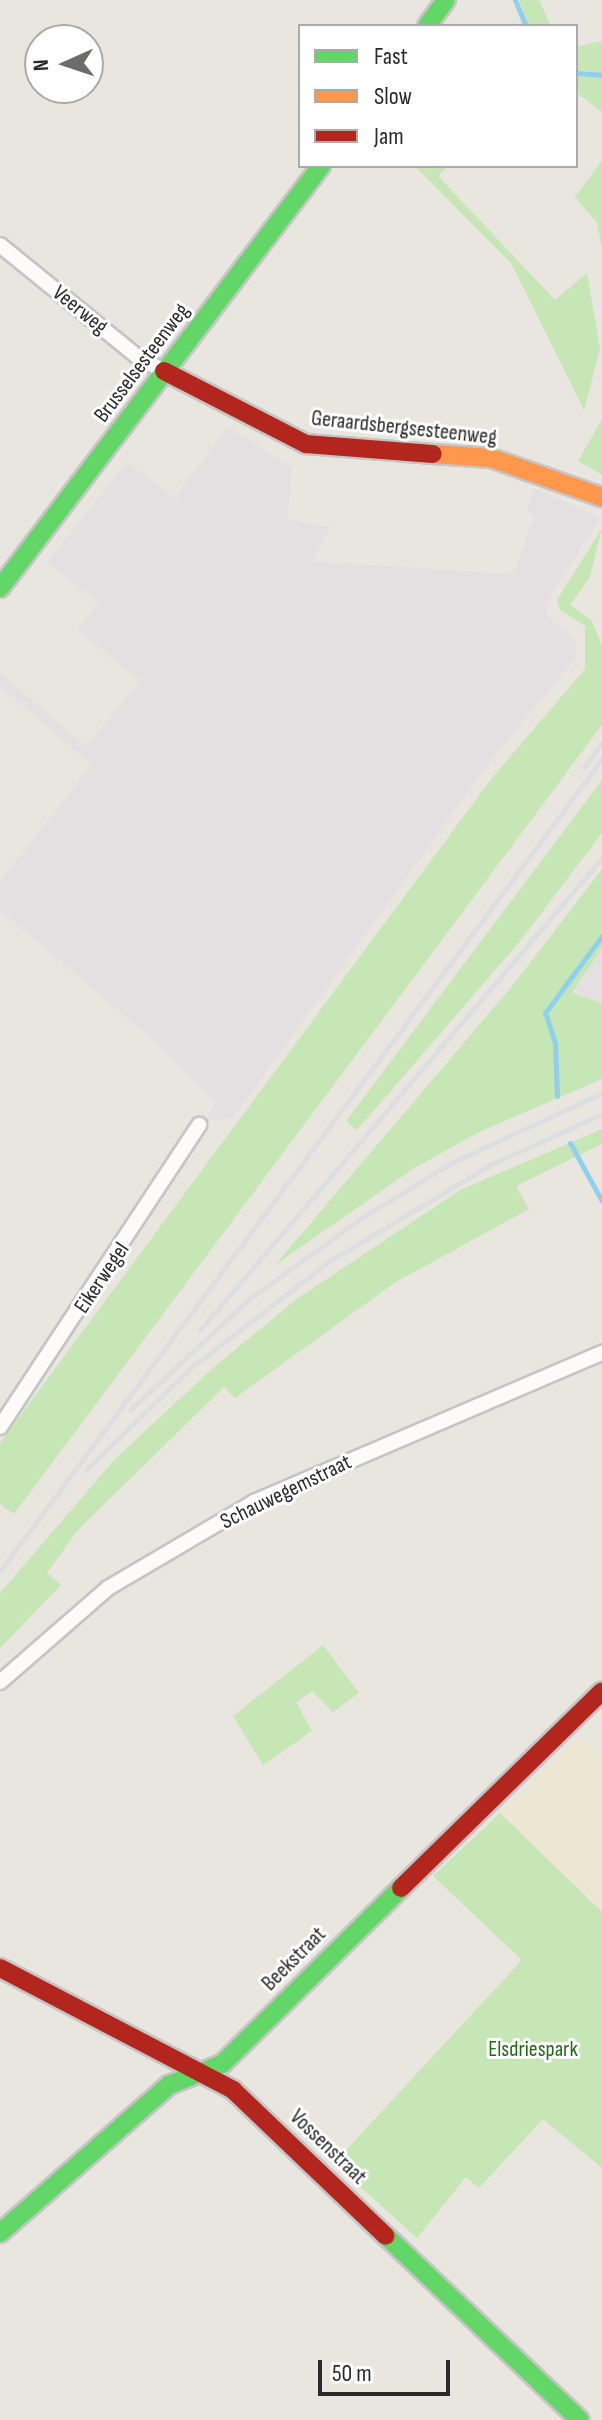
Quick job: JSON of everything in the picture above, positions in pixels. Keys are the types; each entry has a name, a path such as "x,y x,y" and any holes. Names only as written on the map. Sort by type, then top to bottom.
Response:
{"street":[{"path":"428,24 446,0"},
{"name":"Brusselsesteenweg","path":"0,588 319,168"},
{"name":"Veerweg","path":"0,245 139,358 164,371"},
{"name":"Geraardsbergsesteenweg","path":"164,371 306,444 491,458 602,497"},
{"name":"Eikerwegel","path":"0,1427 199,1125"},
{"name":"Schauwegemstraat","path":"0,1682 108,1588 254,1502 602,1353"},
{"name":"Beekstraat","path":"0,2233 19,2210 169,2085 222,2064 602,1691"},
{"name":"Vossenstraat","path":"0,1968 199,2071 255,2109 580,2420"}],"shaded area":[{"path":"229,427 292,468 288,519 330,527 312,561 514,574 534,516 527,512 533,488 601,518 544,605 548,617 576,641 576,658 487,765 233,1118 206,1121 215,1103 145,1033 0,910 0,881 92,765 0,686 0,673 86,746 140,681 78,630 98,602 47,562 127,462 180,502 178,492"},
{"path":"602,948 602,1003 572,994"},
{"name":"Elsdriespark","path":"580,1737 602,1758 602,2053 479,2188 456,2168 334,2163 522,1960 433,1876"}],"green space":[{"path":"519,0 539,0 550,24 520,24 525,17"},
{"path":"602,41 602,112 578,94 578,47"},
{"path":"602,160 602,249 597,223 575,197"},
{"path":"417,168 446,168 438,176 555,300 587,273 600,348 584,410 511,263"},
{"path":"602,419 602,475 578,461"},
{"path":"602,528 590,577 570,605 592,621 602,646 602,725 14,1514 0,1504 0,1443 492,778 585,669 585,626 560,610 557,600"},
{"path":"602,780 602,833 521,940 357,1130 346,1121"},
{"path":"602,869 602,948 572,993 602,1003 602,1079 479,1132 413,1169 275,1265 513,985"},
{"path":"602,1129 602,1144 516,1186 529,1209 396,1282 235,1398 224,1387 77,1531 47,1573 61,1585 0,1648 0,1593 116,1458 213,1368 298,1298 460,1190"},
{"path":"323,1645 359,1693 333,1712 312,1691 296,1702 312,1731 263,1765 233,1716"},
{"name":"Elsdriespark","path":"500,1813 602,1912 602,2168 543,2119 479,2188 466,2177 417,2238 334,2163 522,1960 433,1876"}],"waterway":[{"path":"515,0 525,24"},
{"path":"578,73 602,75"},
{"path":"557,1096 555,1043 545,1013 602,936"},
{"path":"570,1143 602,1201"}],"railway":[{"path":"584,767 602,743"},
{"path":"0,1571 602,759"},
{"path":"200,1330 602,858"},
{"path":"130,1410 249,1299 363,1217 449,1164 602,1093"},
{"path":"86,1470 188,1370 328,1262 492,1164 602,1114"}],"traffic: fast":[{"path":"428,24 446,0"},
{"path":"0,588 319,168"},
{"path":"0,2233 169,2085 222,2064 401,1888"},
{"path":"386,2236 580,2420"}],"traffic: slow":[{"path":"433,454 491,458 602,497"}],"traffic: jam":[{"path":"164,371 306,444 433,454"},
{"path":"401,1888 602,1691"},
{"path":"0,1968 233,2090 386,2236"}]}
